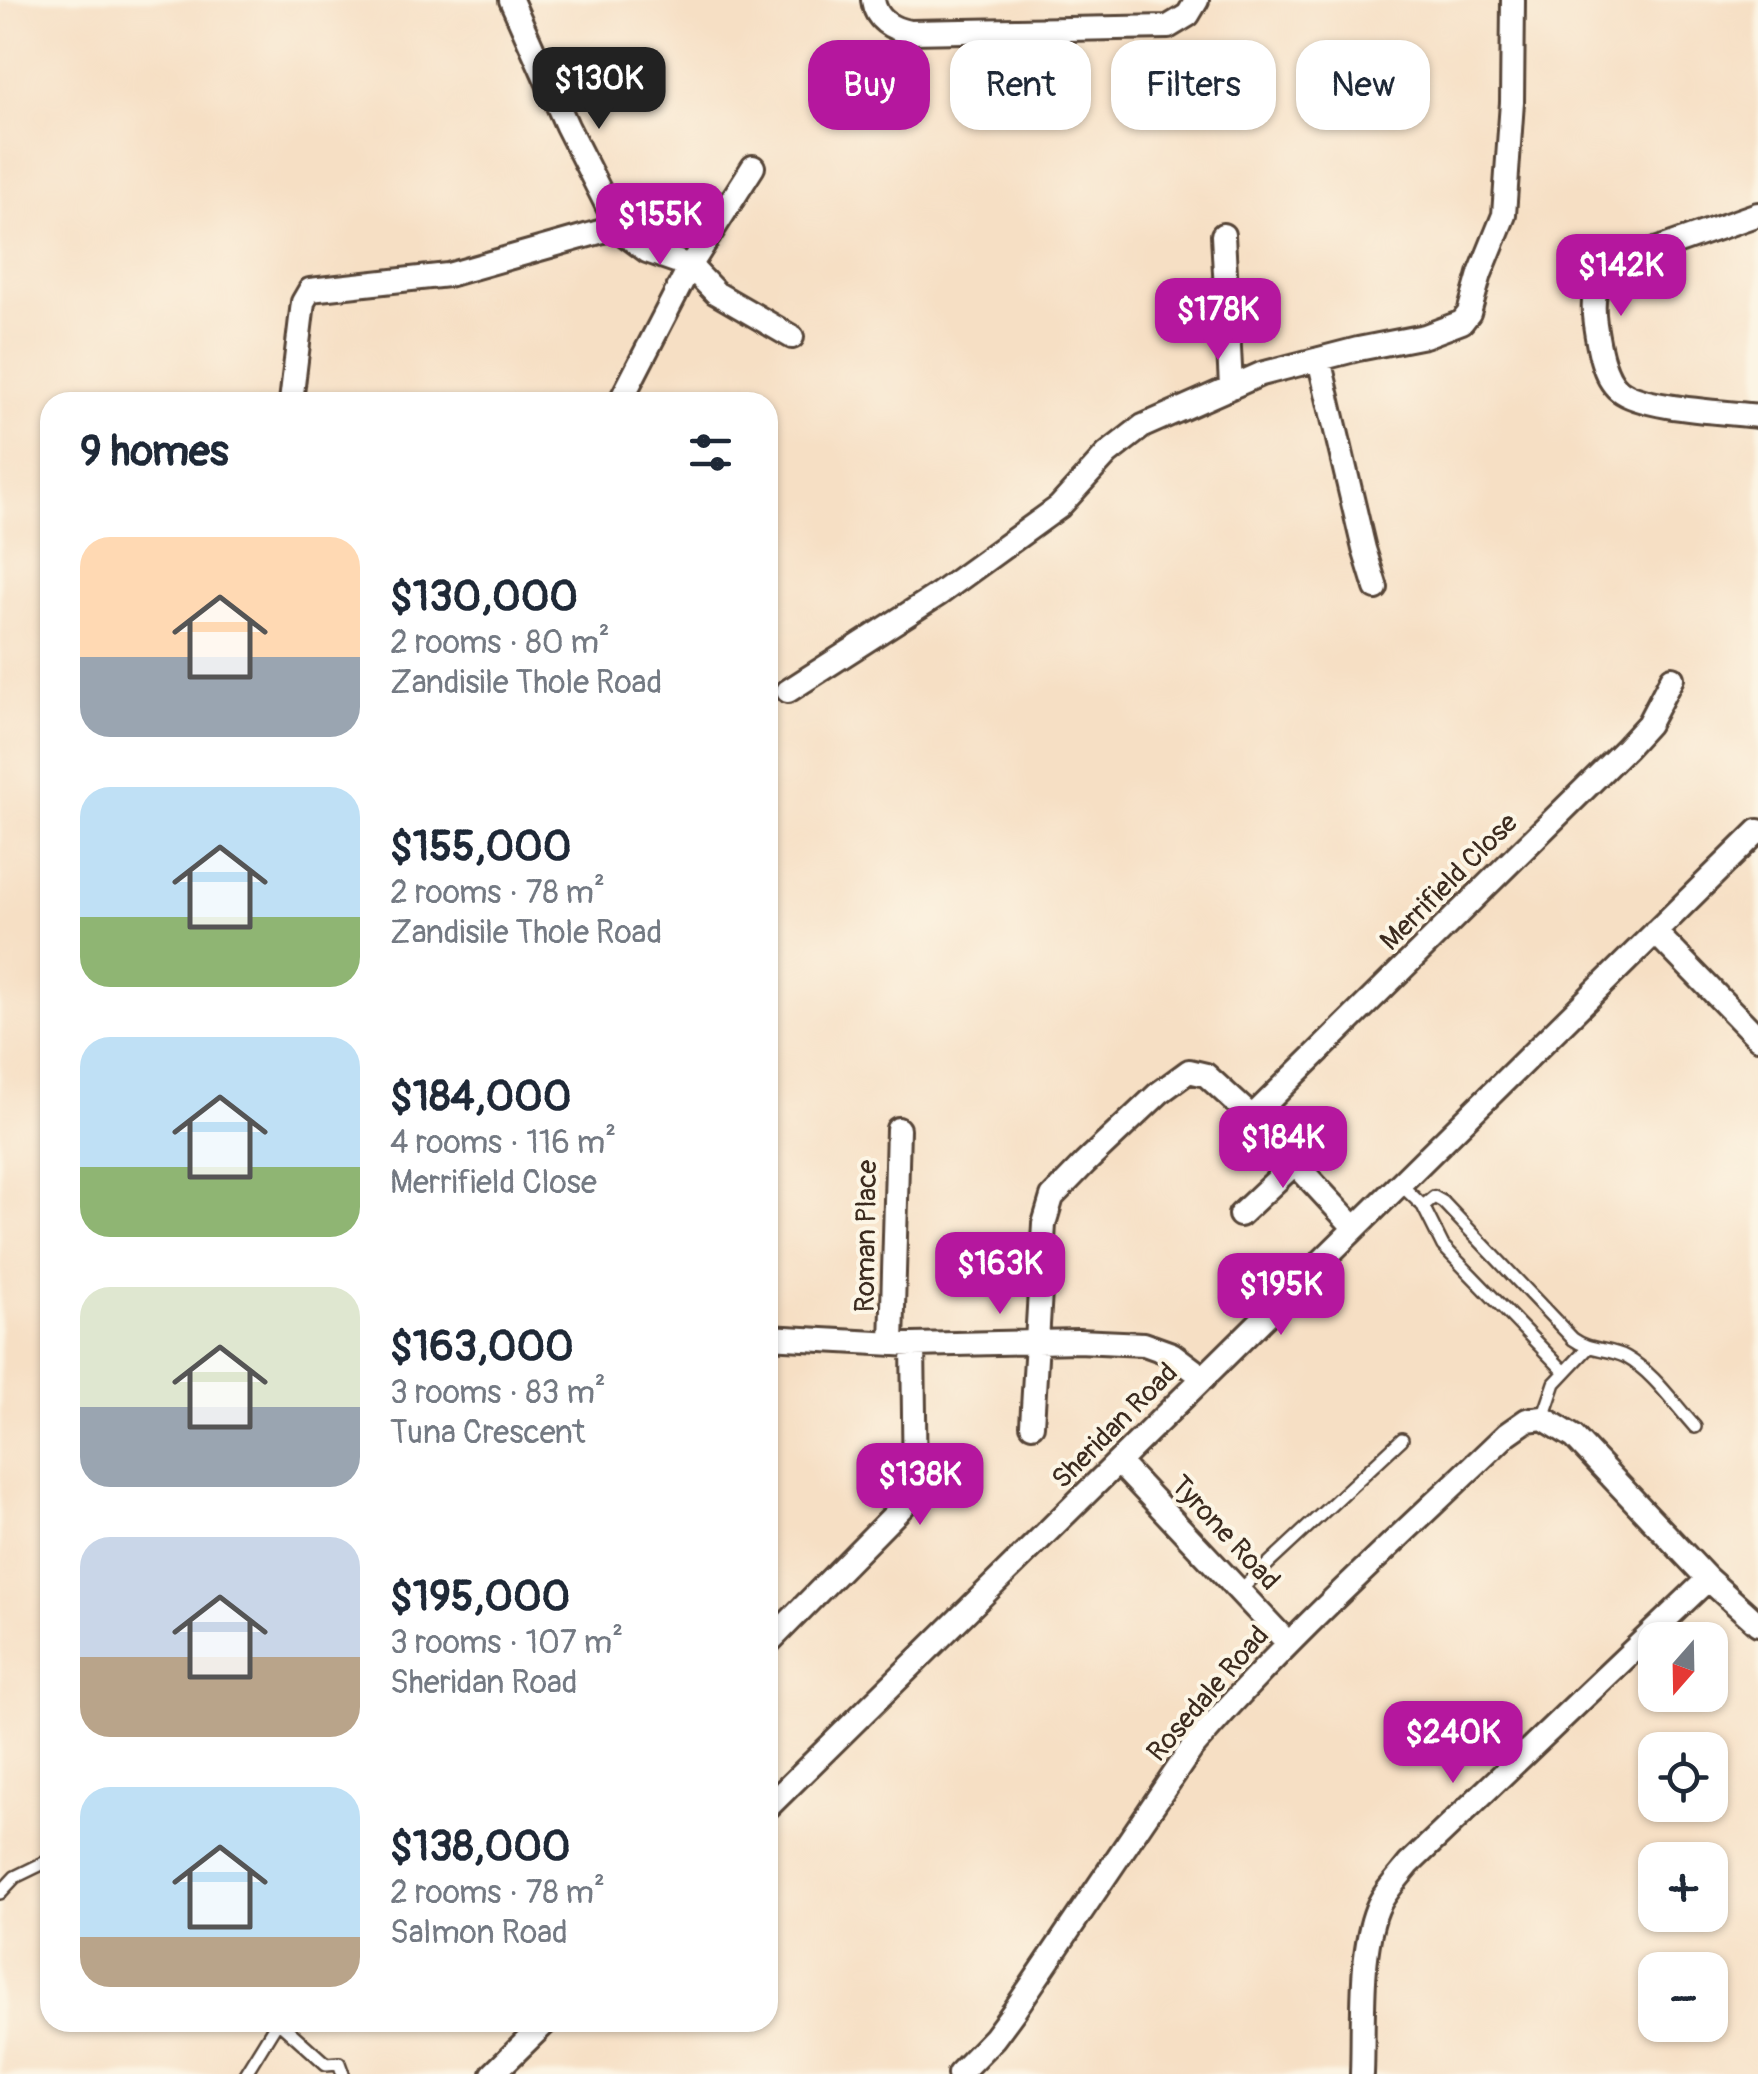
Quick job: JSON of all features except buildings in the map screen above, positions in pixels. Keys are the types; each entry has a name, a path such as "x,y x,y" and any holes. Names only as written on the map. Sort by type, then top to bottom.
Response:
{"street":[{"path":"511,0 567,126 618,227 634,244 690,266 716,293 792,337"},
{"path":"873,0 877,14 892,26 910,32 1168,26 1188,16 1197,0"},
{"path":"788,691 940,594 1060,508 1124,438 1143,426 1261,374 1447,330 1462,322 1469,313 1504,215 1512,102 1513,0"},
{"path":"625,392 690,266 753,167"},
{"path":"1758,214 1610,266 1594,298 1598,340 1610,380 1620,391 1660,404 1758,416"},
{"path":"292,392 303,302 310,290 448,275 618,227"},
{"path":"1223,236 1232,386"},
{"path":"1319,359 1376,588"},
{"name":"Merrifield Close","path":"1252,1117 1626,748 1648,724 1672,678"},
{"name":"Sheridan Road","path":"778,1797 1758,831"},
{"path":"1655,932 1758,1038"},
{"path":"1032,1425 1046,1210 1052,1198 1085,1163 1189,1071 1206,1075 1218,1084 1354,1227"},
{"name":"Roman Place","path":"778,1633 910,1499 915,1484 902,1344 898,1129"},
{"path":"1240,1215 1294,1164"},
{"path":"778,1338 902,1344 1144,1344 1172,1354 1204,1378"},
{"path":"1543,1418 1574,1437 1708,1579 1758,1624"},
{"name":"Rosedale Road","path":"959,2074 1014,2011 1192,1748 1288,1643 1506,1434 1527,1420 1543,1418"},
{"name":"Tyrone Road","path":"1119,1463 1288,1643"},
{"path":"1362,2074 1370,1934 1392,1885 1409,1864 1708,1579"},
{"path":"493,2074 536,2032"}],"lane":[{"path":"1399,1183 1422,1206 1443,1246 1565,1372"},
{"path":"1422,1206 1434,1197 1442,1202 1573,1339 1634,1362 1695,1426"},
{"path":"1543,1418 1550,1394 1589,1348"},
{"path":"1239,1590 1402,1439"},
{"path":"0,1893 15,1877 40,1865"},
{"path":"246,2074 272,2032"},
{"path":"288,2032 325,2069 339,2063 343,2074"}]}
